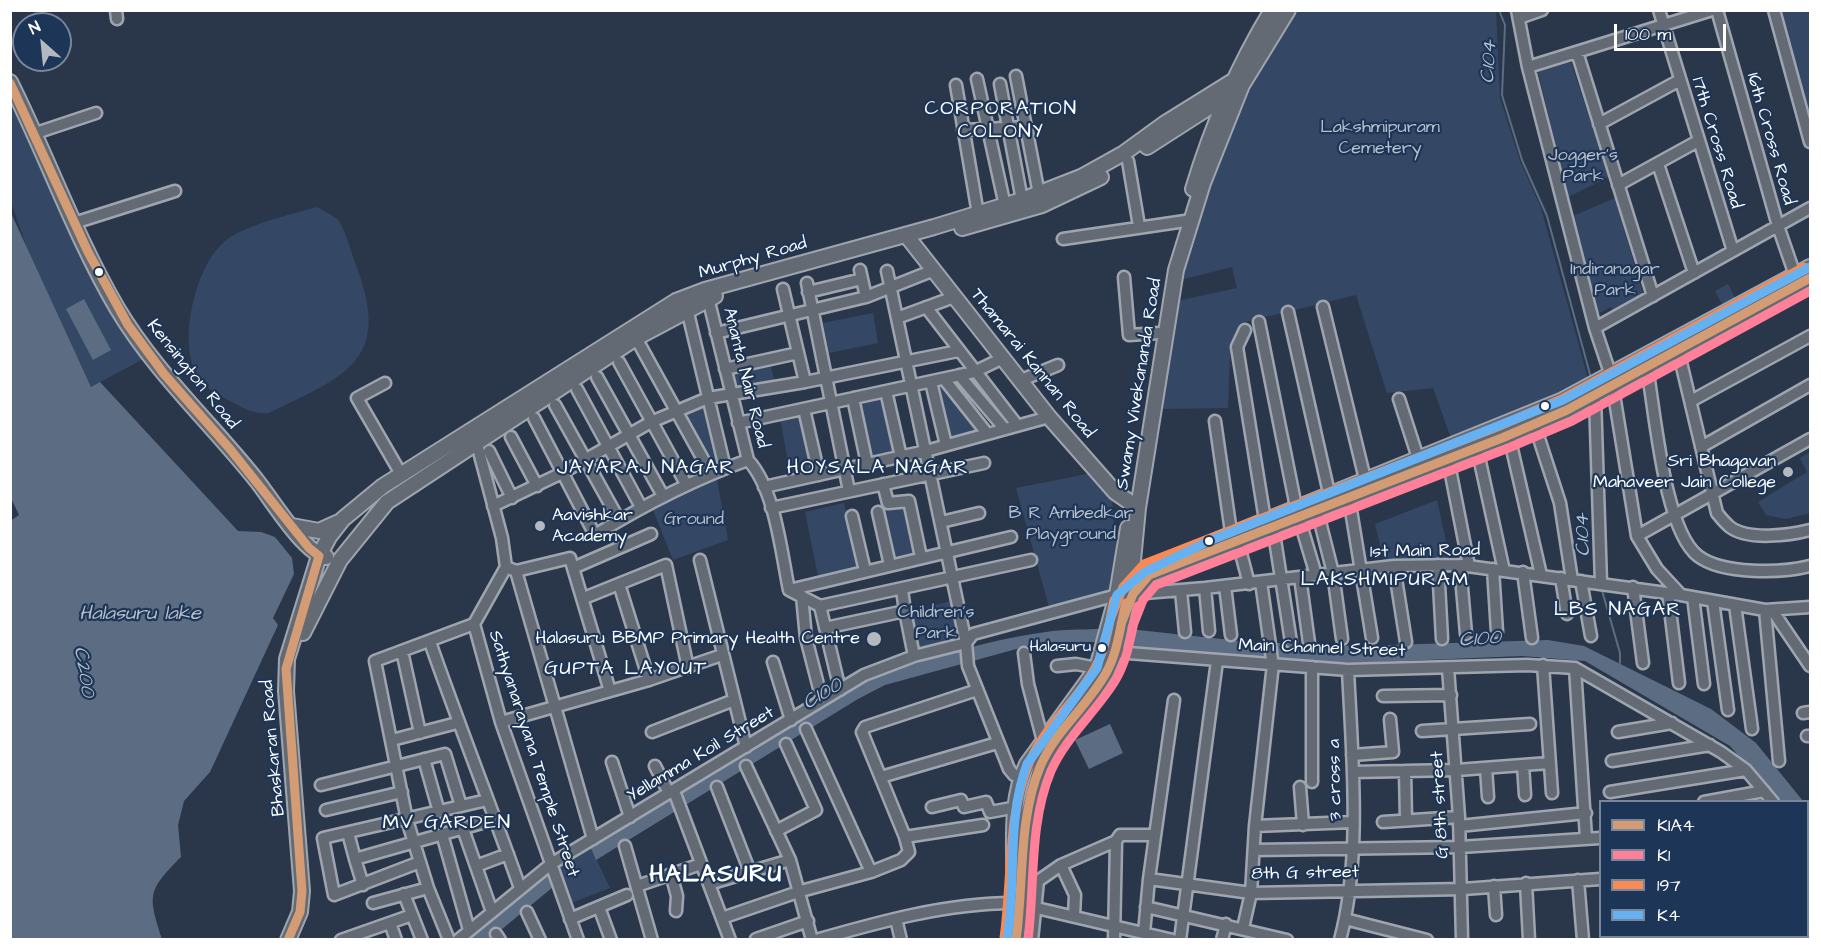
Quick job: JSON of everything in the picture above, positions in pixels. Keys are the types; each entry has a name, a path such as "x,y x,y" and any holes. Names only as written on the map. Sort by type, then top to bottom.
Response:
{"main road":[{"name":"Swamy Vivekananda Road","path":"1187,220 1235,89 1245,55 1272,10"},
{"name":"Swamy Vivekananda Road","path":"1007,939 1023,905 1012,846 1021,777 1054,744 1091,696 1106,672 1116,623 1127,597 1135,507 1159,333 1170,282 1215,127 1235,89 1288,10"},
{"name":"Kensington Road","path":"10,82 36,133 74,223 117,308 145,349 309,548 319,556"},
{"name":"Murphy Road","path":"319,556 343,519 382,486 676,301 705,290 1042,205 1078,190 1128,161 1235,89"},
{"name":"Murphy Road","path":"340,560 387,502 483,448 636,338 687,309 708,298 909,238 1039,194 1081,177 1124,153 1164,124 1235,89"},
{"path":"1201,112 1211,116 1215,127"},
{"name":"Thamarai Kannan Road","path":"909,238 1018,381 1115,492 1135,507"},
{"path":"1127,597 1145,572 1297,512 1329,493 1418,458 1533,419 1593,389 1647,368 1801,279 1810,267"},
{"path":"1612,382 1801,279"},
{"name":"Swamy Vivekananda Road","path":"1135,507 1170,282"},
{"path":"1297,512 1317,510 1509,436 1533,419"},
{"path":"292,526 319,531 343,519"},
{"path":"319,556 340,560"},
{"name":"Bhaskaran Road","path":"288,939 300,912 302,883 286,669 319,556"},
{"name":"Bhaskaran Road","path":"295,939 304,921 309,890 308,845 294,692 294,664 303,633 340,560"},
{"name":"Swamy Vivekananda Road","path":"1016,939 1023,905 1034,766 1043,741 1112,650"}],"street":[{"path":"1542,10 1518,14 1528,67 1595,328 1612,382 1637,536 1657,569 1687,596 1704,684"},
{"name":"17th Cross Road","path":"1659,10 1733,252"},
{"path":"1528,67 1712,10"},
{"name":"16th Cross Road","path":"1717,10 1778,226 1801,279"},
{"path":"1774,10 1810,142"},
{"path":"1577,52 1653,296"},
{"path":"1016,76 1039,194"},
{"path":"977,80 1005,206"},
{"path":"1599,124 1680,80"},
{"path":"1000,84 1022,200"},
{"path":"956,85 978,214"},
{"path":"36,133 96,113"},
{"path":"963,130 1026,127"},
{"path":"1618,185 1698,141"},
{"path":"1128,161 1139,226"},
{"path":"1658,164 1694,273"},
{"path":"74,223 175,191"},
{"path":"1595,328 1810,208"},
{"path":"1063,239 1187,220"},
{"path":"716,333 866,297 934,270"},
{"path":"887,271 967,645 968,666 1009,769 1014,775 1021,777"},
{"path":"849,491 807,287 861,274 866,297"},
{"path":"1124,277 1129,335 1159,333"},
{"path":"783,289 805,382"},
{"path":"897,318 954,297"},
{"name":"Ananta Nair Road","path":"708,298 748,460 759,472 771,508 789,590"},
{"path":"926,307 1017,425"},
{"path":"1323,307 1365,479"},
{"path":"687,309 725,468"},
{"path":"1288,312 1329,493"},
{"path":"1259,322 1297,512 1316,575"},
{"path":"1245,330 1237,347 1291,642"},
{"path":"1691,401 1810,336"},
{"path":"636,338 710,472"},
{"path":"493,506 562,473 651,422 708,398 805,382 958,351"},
{"path":"1678,351 1717,513 1732,529 1754,534 1786,536 1810,530"},
{"path":"725,369 798,353"},
{"path":"738,423 974,372 1001,358"},
{"path":"619,362 686,484"},
{"path":"1018,381 1058,365"},
{"path":"1647,368 1673,517 1688,545 1699,556 1718,564 1771,571 1790,571 1810,566"},
{"path":"959,375 1004,428"},
{"path":"597,377 663,496"},
{"path":"944,379 986,432"},
{"path":"931,382 946,444"},
{"path":"385,383 357,398 401,474"},
{"path":"1701,447 1810,386"},
{"path":"577,389 641,507"},
{"path":"1593,389 1599,583"},
{"path":"886,391 901,457"},
{"path":"854,398 867,464"},
{"path":"1399,399 1418,458"},
{"path":"555,405 619,520"},
{"path":"804,409 819,475"},
{"path":"764,486 926,451 986,432 1049,417"},
{"path":"534,418 596,535 641,507 710,472 748,460"},
{"path":"1533,419 1560,503 1572,579 1591,636"},
{"path":"1215,421 1235,537 1249,584"},
{"path":"1509,436 1541,575"},
{"path":"511,437 537,486"},
{"path":"1637,536 1810,439"},
{"path":"483,448 512,498"},
{"path":"483,448 493,506 593,839"},
{"path":"1477,448 1499,570 1497,632"},
{"path":"1448,459 1464,566 1466,634"},
{"path":"771,508 984,463"},
{"path":"883,484 888,503 909,501 921,557"},
{"path":"1349,498 1359,570 1372,638"},
{"path":"1317,510 1333,573 1342,639"},
{"path":"878,512 890,565"},
{"path":"941,522 979,513"},
{"path":"852,516 865,571"},
{"path":"573,568 651,534"},
{"path":"789,590 1011,537"},
{"path":"511,569 570,558 584,598 610,691"},
{"path":"700,560 746,747"},
{"path":"789,590 820,606 953,579 1031,560"},
{"path":"584,598 666,565 688,668"},
{"path":"1438,565 1442,639"},
{"name":"1st Main Road","path":"1127,597 1394,566 1438,565 1523,572 1633,587 1768,610 1810,607"},
{"path":"1394,566 1407,642"},
{"name":"Sathyanarayana Temple Street","path":"511,569 474,624 501,722 578,939"},
{"path":"1523,572 1532,638"},
{"path":"1300,577 1309,643"},
{"path":"1567,614 1572,579"},
{"path":"1243,928 1251,893 1255,826 1272,661 1261,582"},
{"path":"619,584 649,680"},
{"path":"1225,586 1231,635"},
{"path":"1633,587 1642,663"},
{"path":"1205,588 1209,631"},
{"path":"902,590 914,656"},
{"path":"1181,591 1185,632"},
{"path":"1668,593 1679,683"},
{"path":"802,596 806,638 822,700"},
{"name":"Yellamma Koil Street","path":"458,939 520,888 551,866 864,675 914,656 967,645 973,634 1127,597"},
{"path":"1713,601 1728,710"},
{"path":"1735,605 1752,729"},
{"path":"820,606 840,690"},
{"path":"1768,610 1810,666"},
{"path":"1768,610 1779,761"},
{"path":"825,628 905,611"},
{"path":"449,939 428,888 407,820 375,660 430,642 474,624"},
{"path":"430,642 520,888"},
{"name":"Main Channel Street","path":"1112,650 1217,661 1272,661 1348,670 1544,665 1575,668 1710,745 1746,770 1772,800"},
{"path":"402,651 420,734"},
{"path":"1024,653 1043,741"},
{"path":"501,722 649,680 722,655"},
{"path":"1180,939 1217,661"},
{"path":"773,662 791,720"},
{"path":"1057,666 1076,664 1097,668"},
{"path":"1544,665 1552,793"},
{"path":"1312,667 1312,782"},
{"name":"G 8th street","path":"1448,668 1459,821 1462,939"},
{"path":"1575,668 1587,838"},
{"name":"3 cross a","path":"1340,939 1349,890 1353,822 1348,670"},
{"path":"722,918 901,861 909,852 905,837 862,732 865,727 977,690"},
{"path":"1383,696 1451,694"},
{"path":"652,732 734,700"},
{"path":"1140,931 1146,907 1174,700"},
{"path":"1352,755 1393,752 1390,718"},
{"path":"392,740 458,723"},
{"path":"1618,732 1672,723"},
{"path":"1422,731 1530,724"},
{"path":"806,729 871,872"},
{"path":"881,777 997,743"},
{"path":"776,831 816,810 786,744"},
{"path":"1612,761 1710,745"},
{"path":"321,785 446,755 461,806"},
{"path":"424,759 439,812"},
{"path":"612,762 630,817"},
{"path":"1353,772 1456,770 1549,763"},
{"path":"1522,765 1525,795"},
{"path":"655,766 681,806 730,939"},
{"path":"746,766 790,860 814,939 839,936 896,919 976,905 1023,905 1074,916 1114,934 1140,931 1173,939"},
{"path":"1486,768 1488,797"},
{"path":"1610,792 1746,770"},
{"path":"1405,771 1406,819"},
{"path":"717,787 750,872"},
{"path":"1300,788 1303,825"},
{"path":"1710,800 1764,791"},
{"path":"326,810 402,792"},
{"path":"420,862 334,895 322,838 487,800"},
{"path":"932,807 961,800 964,807 986,802 990,812 1017,807"},
{"path":"1383,822 1406,819 1459,821 1586,813"},
{"path":"355,859 414,840 496,819"},
{"path":"1255,826 1353,822"},
{"path":"905,837 983,825"},
{"path":"463,829 492,912"},
{"path":"348,833 363,885"},
{"path":"441,834 469,930"},
{"path":"1114,934 1116,841 1120,835 1155,835"},
{"path":"1254,850 1460,847 1599,837"},
{"path":"1032,939 1023,905 1038,880 1061,865 1116,841"},
{"path":"625,846 652,939"},
{"path":"476,866 508,854"},
{"path":"709,884 790,860"},
{"path":"637,886 701,864"},
{"path":"1061,865 1075,895 1074,916"},
{"path":"671,874 677,897 676,911"},
{"name":"8th G street","path":"1149,879 1251,893 1462,889 1599,879"},
{"path":"1578,880 1583,939"},
{"path":"1526,883 1529,939"},
{"path":"1494,886 1496,915"},
{"path":"373,903 428,888"},
{"path":"404,894 422,939"},
{"path":"570,919 627,895"},
{"path":"599,907 610,939"},
{"path":"1146,907 1287,939"},
{"path":"527,912 540,939"},
{"path":"344,939 369,935 390,922 412,915"},
{"path":"896,919 901,939"},
{"path":"1345,919 1427,939"},
{"path":"756,939 808,921"},
{"path":"390,922 396,939"},
{"path":"1222,939 1226,924"}],"green space":[{"name":"Lakshmipuram Cemetery","path":"1294,11 1496,11 1500,98 1520,161 1541,208 1589,382 1452,441 1433,388 1387,393 1356,295 1245,322 1230,354 1228,408 1158,409 1177,301 1237,288 1232,267 1180,280 1213,180 1255,74"},
{"path":"1780,11 1810,11 1810,115"},
{"name":"Jogger's Park","path":"1571,62 1609,177 1568,197 1538,72"},
{"path":"10,91 145,358 91,387 32,262 11,202"},
{"name":"Indiranagar Park","path":"1615,198 1643,294 1613,311 1611,307 1598,314 1573,216"},
{"path":"317,207 340,222 348,240 366,298 369,324 365,345 354,361 339,375 319,388 269,413 253,412 217,393 204,384 198,376 192,362 189,345 189,326 197,288 213,255 231,237 267,221"},
{"path":"1728,284 1736,300 1723,306 1715,291"},
{"path":"873,313 878,343 829,353 823,323"},
{"path":"770,363 775,384 734,392 730,371"},
{"path":"942,383 980,430 949,441 935,384"},
{"path":"882,397 893,452 870,457 859,402"},
{"path":"706,401 721,466 710,469 681,411"},
{"path":"809,412 820,472 791,478 780,418"},
{"path":"1810,452 1810,513 1786,519 1766,515 1758,502 1807,472 1800,458"},
{"name":"Ground","path":"716,474 728,540 673,560 653,510"},
{"name":"B R Ambedkar Playground","path":"1087,474 1112,500 1116,547 1113,587 1110,591 1049,607 1016,488"},
{"path":"1437,500 1450,560 1384,563 1375,524"},
{"path":"903,501 916,553 890,559 878,508"},
{"path":"844,503 857,567 818,576 805,512"},
{"name":"Children's Park","path":"951,601 961,636 920,647 910,612"},
{"path":"590,846 610,888 568,904 554,867"}],"water":[{"name":"Halasuru lake","path":"11,213 91,387 100,382 238,531 261,532 275,537 292,558 294,574 273,618 278,625 210,772 184,801 178,825 181,857 156,886 154,894 154,912 162,939 11,939 10,521 19,515 10,496"},
{"path":"84,299 111,350 93,360 66,309"},
{"path":"1129,629 1249,642 1356,646 1548,640 1584,646 1711,709 1756,743 1802,800 1776,800 1730,746 1585,661 1522,656 1353,663 1211,655 1128,648 1095,642 1042,642 885,685 858,699 596,860 590,846 854,685 973,646 1065,630"},
{"path":"1110,724 1123,753 1089,769 1075,740"},
{"path":"548,872 553,887 490,939 467,940"}],"waterway":[{"name":"C104","path":"1499,10 1505,25 1502,95 1522,160 1547,216 1591,378"},
{"name":"C104","path":"1601,587 1620,653 1620,663"}],"transit line":[{"name":"KIA4","path":"10,83 88,252 128,325 164,374 230,449 309,548 319,556 286,669 302,891 300,912 288,940"},
{"name":"197","path":"1110,620 1123,587 1144,564 1497,427 1562,399 1804,267"},
{"name":"K4","path":"1007,940 1016,807 1027,764 1097,668 1117,595 1145,572 1209,541 1563,400 1810,267"},
{"name":"KIA4","path":"1121,624 1133,594 1149,575 1502,438 1567,410 1810,278"},
{"name":"K1","path":"1132,628 1143,600 1156,585 1506,449 1572,421 1810,291"},
{"name":"197","path":"1004,938 1011,849 1022,784 1029,763 1043,737 1089,679 1096,666 1105,642 1114,600"},
{"name":"KIA4","path":"1016,940 1025,830 1033,787 1046,754 1106,673 1116,648 1126,603"},
{"name":"K1","path":"1028,940 1036,833 1044,791 1057,759 1120,672 1127,654 1138,606"}],"place":[{"name":"Sri Bhagavan Mahaveer Jain College","path":"1788,472"},
{"name":"Aavishkar Academy","path":"540,526"},
{"name":"Halasuru BBMP Primary Health Centre","path":"874,639"},
{"name":"Halasuru","path":"1102,648"}],"district":[{"name":"CORPORATION COLONY","path":"1001,122"},
{"name":"JAYARAJ NAGAR","path":"646,469"},
{"name":"HOYSALA NAGAR","path":"878,469"},
{"name":"LAKSHMIPURAM","path":"1385,581"},
{"name":"LBS NAGAR","path":"1618,611"},
{"name":"GUPTA LAYOUT","path":"626,670"},
{"name":"MV GARDEN","path":"447,824"},
{"name":"HALASURU","path":"716,876"}],"water label":[{"name":"C100","path":"1480,640"},
{"name":"C200","path":"83,672"},
{"name":"C100","path":"823,695"}]}
